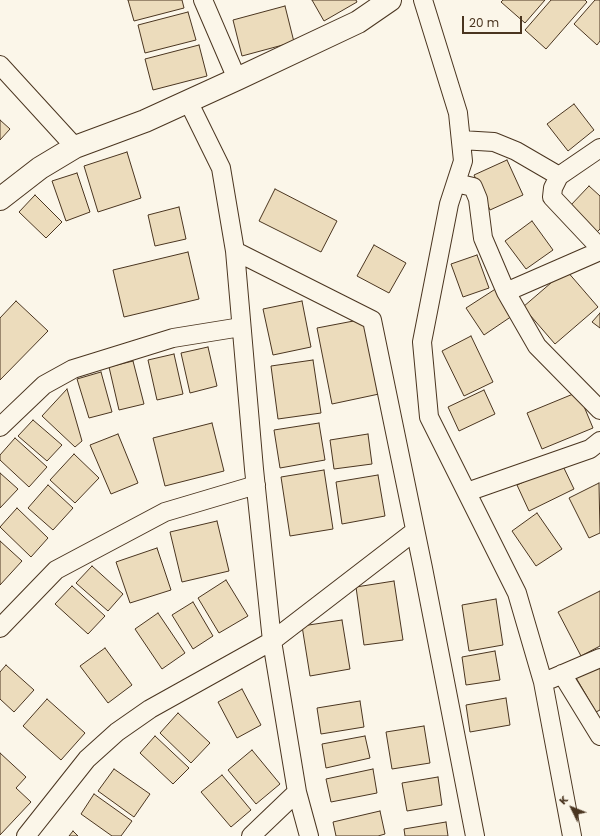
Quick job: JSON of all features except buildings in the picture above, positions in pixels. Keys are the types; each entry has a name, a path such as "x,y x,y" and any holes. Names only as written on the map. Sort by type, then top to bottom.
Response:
{"street":[{"path":"203,0 237,79"},
{"path":"0,198 40,168 75,147 145,121 237,79 358,22 390,0"},
{"path":"423,0 458,114 463,161 448,204 422,342 429,417 517,593 543,682 572,836"},
{"path":"0,66 75,147"},
{"path":"188,101 221,168 235,251 272,641 297,792 309,836"},
{"path":"461,140 494,142 516,151 559,176"},
{"path":"506,292 600,250 552,197 553,188 559,176 600,148"},
{"path":"456,183 473,186 478,199 484,238 506,292 537,346 600,410"},
{"path":"235,251 372,320 475,836"},
{"path":"0,427 44,385 72,369 173,338 241,326"},
{"path":"467,492 590,449 600,441"},
{"path":"0,628 56,570 165,512 256,485"},
{"path":"26,836 87,759 117,732 150,709 272,641 415,531"},
{"path":"543,682 600,658"},
{"path":"562,674 600,736"},
{"path":"251,836 297,792"}]}
